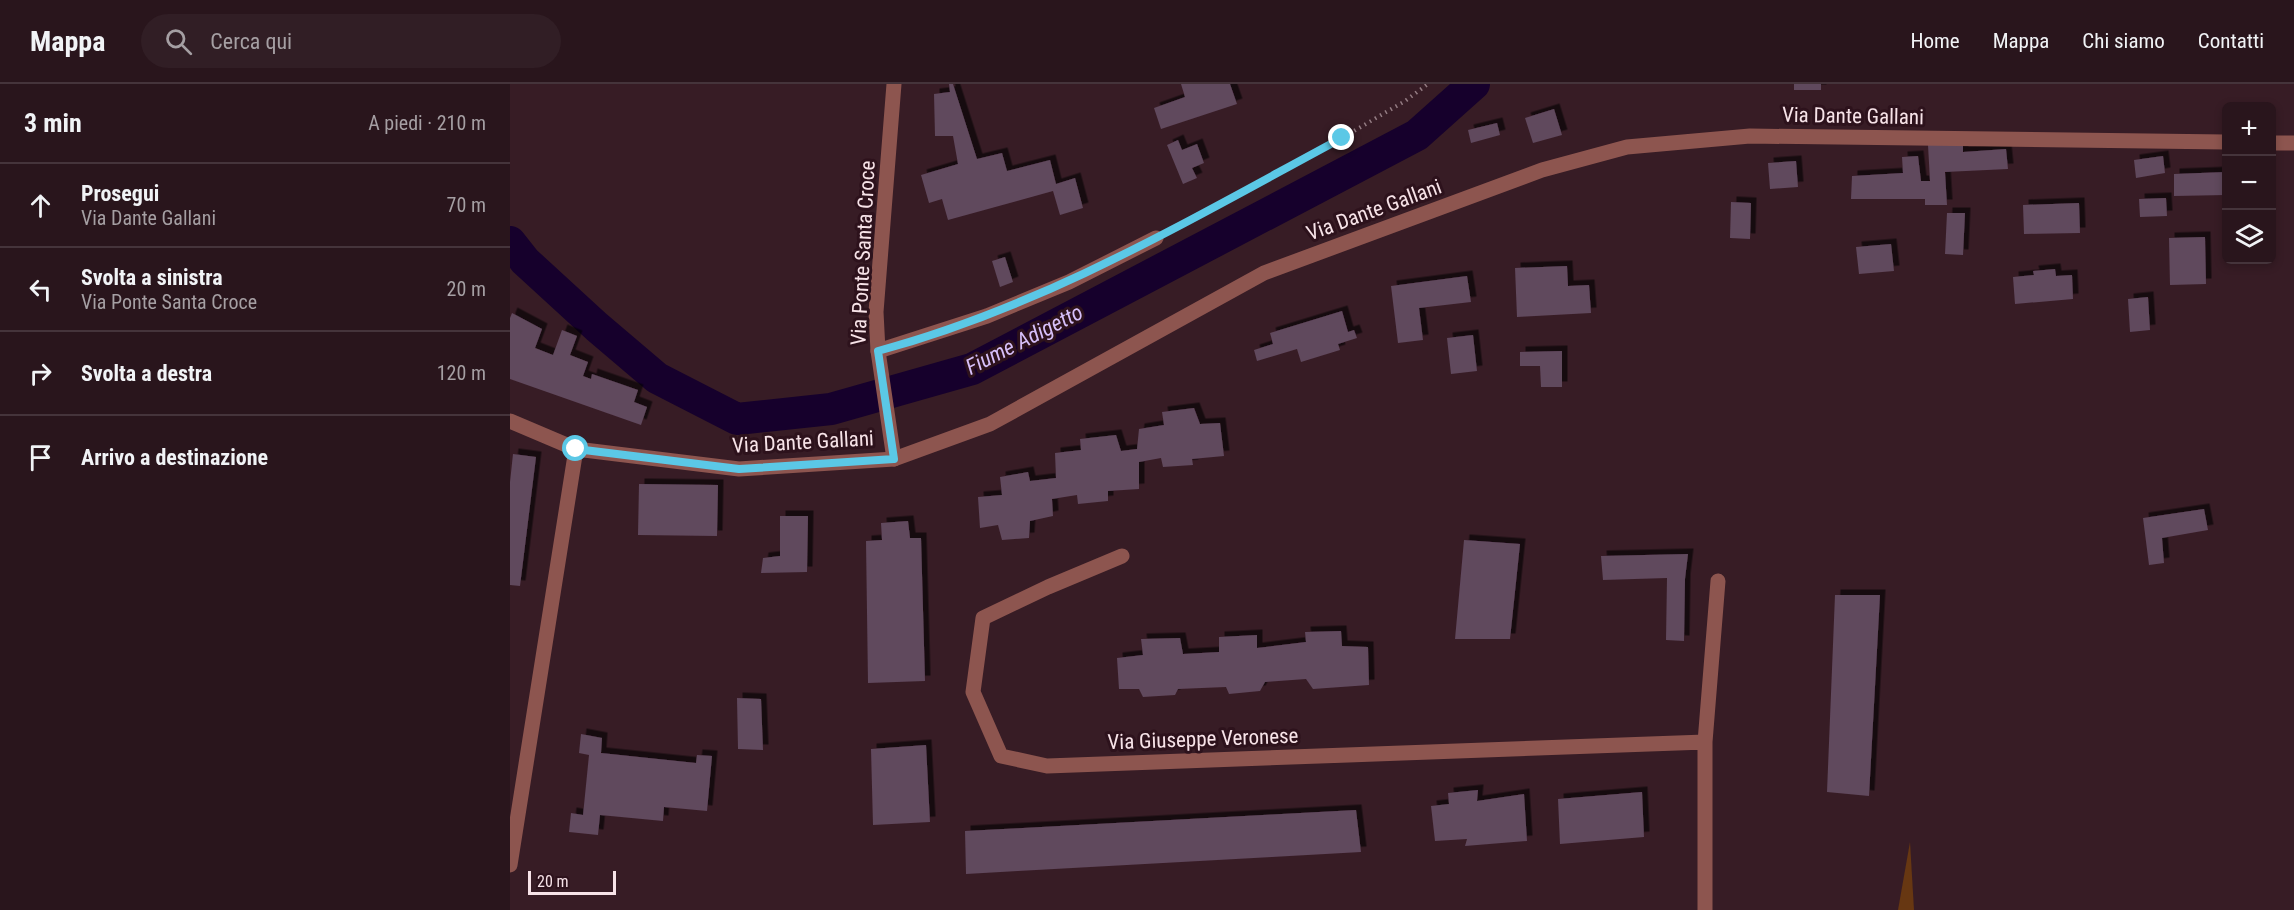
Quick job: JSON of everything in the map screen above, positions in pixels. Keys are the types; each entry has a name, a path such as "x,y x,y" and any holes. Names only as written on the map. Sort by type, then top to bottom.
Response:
{"street":[{"name":"Via Ponte Santa Croce","path":"894,84 876,312 879,358 894,451"},
{"name":"Via Dante Gallani","path":"510,421 576,449 739,469 894,451 990,424 1264,273 1542,170 1626,147 1750,136 2222,142"},
{"path":"2276,143 2294,143"},
{"path":"879,358 1069,282 1156,238"},
{"path":"510,865 576,449"},
{"name":"Via Giuseppe Veronese","path":"1122,556 1048,587 983,618 973,692 1001,756 1047,766 1705,742"},
{"path":"1705,910 1705,742 1718,581"}],"path":[{"path":"1156,238 1342,138 1405,101 1428,84"}],"shaded area":[{"path":"1910,842 1914,910 1898,910"}],"building":[{"path":"949,84 953,84 977,159 1002,153 1007,171 1050,160 1056,184 1075,178 1083,208 1060,215 1053,191 948,220 942,199 929,203 921,175 958,164 953,136 935,136 934,94 950,92"},
{"path":"1181,84 1230,84 1237,104 1161,129 1154,108 1185,97"},
{"path":"1794,84 1821,84 1821,90 1794,90"},
{"path":"1554,109 1562,135 1533,143 1525,118"},
{"path":"1497,123 1500,135 1471,143 1468,130"},
{"path":"1178,140 1182,150 1197,144 1204,163 1192,168 1197,178 1183,184 1167,145"},
{"path":"1963,143 1963,152 2006,149 2008,169 1945,172 1947,205 1925,205 1925,199 1851,199 1852,176 1903,173 1902,157 1918,156 1921,181 1930,181 1928,145"},
{"path":"2163,156 2165,173 2136,178 2134,160"},
{"path":"1796,161 1798,187 1770,189 1768,163"},
{"path":"2222,172 2222,195 2174,196 2174,174"},
{"path":"2166,198 2167,216 2140,217 2139,199"},
{"path":"1731,202 1751,203 1750,239 1730,238"},
{"path":"2079,203 2080,233 2024,234 2023,205"},
{"path":"1947,213 1965,213 1963,255 1945,254"},
{"path":"2205,237 2206,284 2170,285 2169,238"},
{"path":"1891,244 1894,271 1859,274 1856,247"},
{"path":"1005,257 1013,282 1000,287 992,261"},
{"path":"1567,266 1568,286 1589,285 1591,313 1517,317 1515,268"},
{"path":"2055,269 2056,276 2072,275 2073,299 2015,304 2013,277 2034,275 2033,271"},
{"path":"1467,276 1471,302 1419,308 1423,340 1398,343 1391,286"},
{"path":"2148,297 2150,330 2130,332 2128,299"},
{"path":"1342,311 1348,332 1354,330 1357,338 1338,344 1340,350 1301,362 1297,349 1257,361 1254,350 1273,344 1270,333"},
{"path":"512,313 542,329 535,348 553,355 562,330 577,336 570,355 588,362 583,376 591,379 592,374 638,390 634,402 647,407 641,425 510,379 510,318"},
{"path":"1473,335 1477,371 1451,374 1447,338"},
{"path":"1562,351 1562,387 1541,387 1540,366 1520,366 1520,352"},
{"path":"1194,408 1200,424 1220,423 1224,456 1192,459 1193,465 1163,467 1161,458 1139,462 1139,489 1108,491 1108,501 1078,504 1077,495 1052,499 1053,516 1030,521 1029,538 1002,540 998,525 980,528 978,497 1002,495 1000,477 1028,472 1030,481 1056,478 1055,453 1081,450 1080,439 1116,435 1121,451 1137,449 1139,429 1164,425 1162,412"},
{"path":"513,454 536,457 520,586 510,585 510,482"},
{"path":"639,484 718,485 717,536 638,535"},
{"path":"2204,509 2208,530 2162,538 2164,563 2149,565 2143,518"},
{"path":"780,516 808,516 807,572 761,573 763,558 780,556"},
{"path":"908,521 910,538 921,538 925,681 868,683 866,541 882,540 881,523"},
{"path":"1464,540 1520,544 1510,639 1455,639"},
{"path":"1688,554 1685,579 1684,641 1666,640 1667,578 1603,580 1601,556"},
{"path":"1835,595 1880,595 1869,796 1827,792"},
{"path":"1341,631 1342,646 1368,647 1369,685 1313,689 1306,679 1265,682 1260,691 1229,694 1226,687 1178,689 1175,695 1143,697 1139,689 1119,689 1117,658 1143,655 1141,639 1180,638 1183,654 1219,652 1219,637 1257,635 1257,648 1306,642 1305,632"},
{"path":"737,698 761,699 763,750 738,749"},
{"path":"581,734 602,738 601,753 696,763 697,755 712,756 707,811 664,807 663,821 600,815 598,835 569,832 571,813 583,815 589,755 579,753"},
{"path":"926,745 930,822 873,825 871,749"},
{"path":"1478,790 1477,801 1524,794 1527,841 1465,846 1467,839 1435,841 1431,806 1449,804 1448,793"},
{"path":"1642,792 1644,837 1560,844 1558,799"},
{"path":"1356,810 1361,852 966,874 965,831"}],"waterway":[{"name":"Fiume Adigetto","path":"510,242 525,261 657,378 737,419 831,409 972,369 1417,135 1474,84"}],"route":[{"path":"576,449 739,469 894,459 878,351 987,316 1069,282 1342,138"}]}
